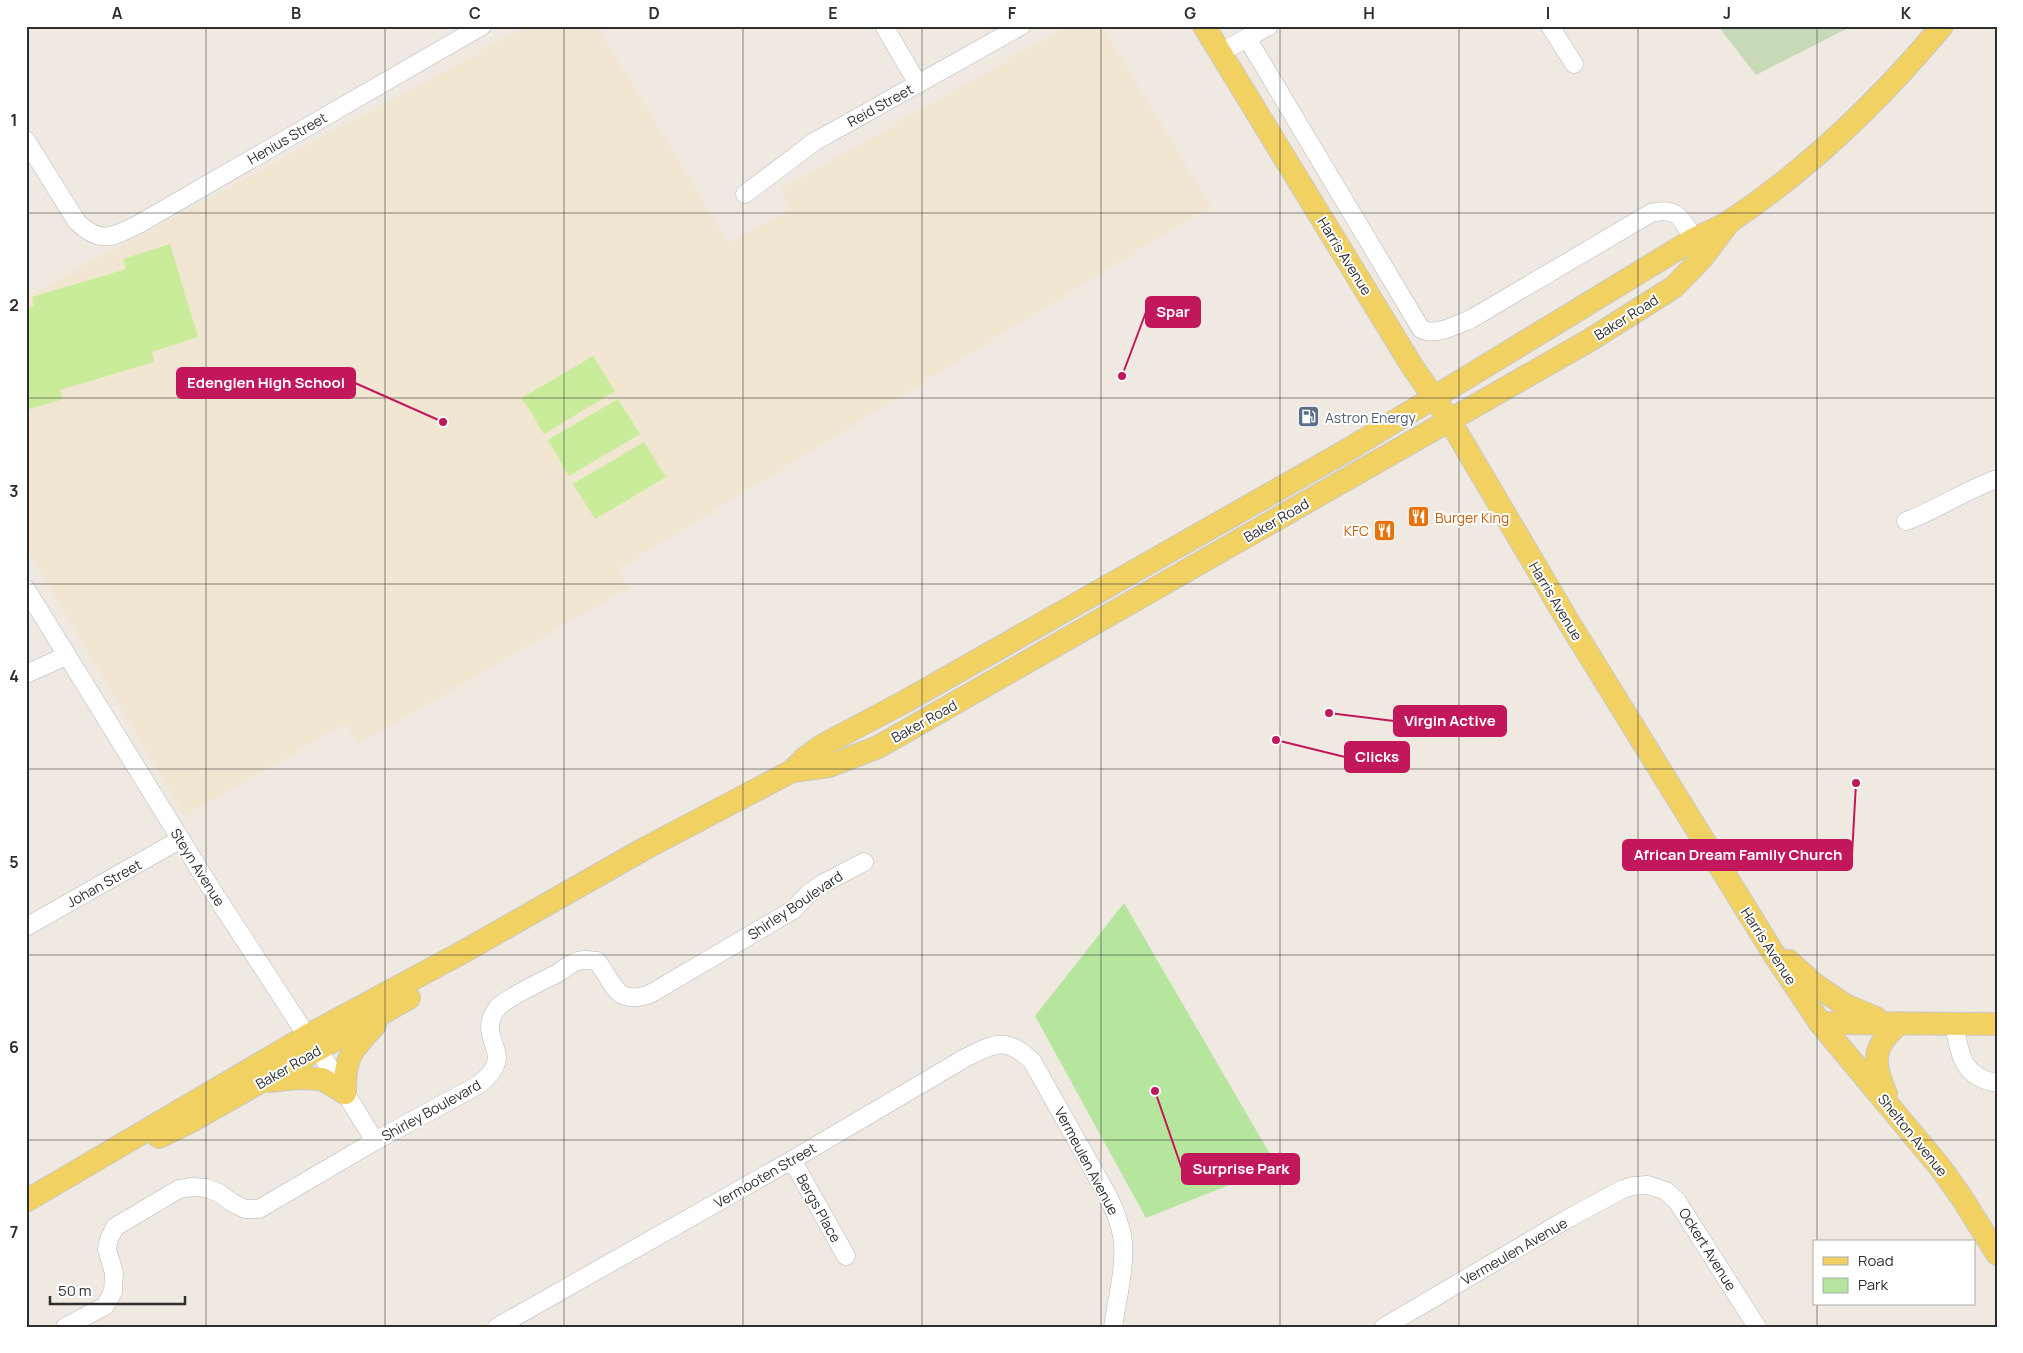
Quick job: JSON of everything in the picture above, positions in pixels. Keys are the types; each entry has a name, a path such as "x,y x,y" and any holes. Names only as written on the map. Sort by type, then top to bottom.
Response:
{"main road":[{"name":"Harris Avenue","path":"1204,26 1412,366 1450,421 1568,621 1772,951 1820,1023"},
{"name":"Baker Road","path":"26,1201 98,1160 175,1112 312,1042 463,952 644,849 792,771 805,758 824,745 1112,584 1434,398 1694,239 1730,221 1829,144 1907,68 1942,26"},
{"name":"Baker Road","path":"792,771 829,766 878,747 1590,340 1674,287 1702,258 1730,221"},
{"path":"1772,951 1784,958 1814,984 1845,1006 1876,1018 1899,1022"},
{"name":"Baker Road","path":"98,1160 167,1134 262,1082 312,1042 389,1009 439,981 463,952"},
{"path":"345,1092 344,1072 353,1048 389,1009"},
{"path":"1891,1107 1879,1078 1876,1058 1882,1042 1899,1022"},
{"path":"1820,1023 1997,1024"},
{"name":"Shelton Avenue","path":"1820,1023 1946,1175 1997,1254"},
{"path":"262,1082 298,1078 322,1079 345,1092"}],"street":[{"name":"Henius Street","path":"26,140 77,222 88,232 100,237 116,235 139,224 482,26"},
{"path":"884,26 918,84"},
{"name":"Reid Street","path":"745,194 814,142 1021,26"},
{"path":"1220,53 1270,26"},
{"path":"1550,26 1574,64"},
{"path":"1246,38 1421,329 1424,331 1432,332 1471,319 1651,212 1660,210 1671,211 1676,214 1694,239"},
{"path":"1906,521 1920,516 1974,487 1997,479"},
{"name":"Steyn Avenue","path":"26,589 212,890 345,1092 375,1141"},
{"path":"26,674 66,656"},
{"name":"Johan Street","path":"26,927 181,840"},
{"name":"Shirley Boulevard","path":"65,1327 105,1306 113,1292 114,1273 107,1249 108,1238 115,1226 179,1190 193,1187 206,1188 219,1193 230,1202 245,1209 260,1209 375,1141 478,1085 490,1076 496,1064 497,1050 490,1023 492,1015 499,1006 577,962 588,960 597,961 615,989 624,997 637,998 650,994 793,910 816,889 864,862"},
{"path":"1954,1024 1958,1044 1968,1070 1974,1076 1997,1083"},
{"name":"Vermooten Street","path":"497,1327 988,1047 1003,1044 1011,1045 1019,1049 1032,1061"},
{"name":"Vermeulen Avenue","path":"1032,1061 1118,1217 1122,1237 1122,1260 1113,1327"},
{"name":"Bergs Place","path":"792,1160 846,1256"},
{"name":"Vermeulen Avenue","path":"1384,1327 1624,1189 1648,1185"},
{"name":"Ockert Avenue","path":"1648,1185 1666,1191 1677,1200 1757,1327"}],"shaded area":[{"path":"528,26 597,26 728,242 791,209 780,190 1068,26 1102,26 1211,206 619,569 628,588 359,744 345,724 185,816 26,547 26,297"}],"green space":[{"path":"1718,26 1852,26 1756,75"},
{"path":"170,244 198,337 152,352 154,362 60,390 63,399 26,410 26,308 34,306 32,297 126,269 123,259"},
{"path":"593,356 615,391 544,434 522,398"},
{"path":"618,399 640,434 569,476 548,440"},
{"path":"644,442 666,477 595,519 573,484"},
{"path":"1124,903 1277,1166 1146,1218 1035,1016"}],"place":[{"name":"Spar","path":"1122,376"},
{"name":"Astron Energy","path":"1309,417"},
{"name":"Edenglen High School","path":"443,422"},
{"name":"Burger King","path":"1419,517"},
{"name":"KFC","path":"1385,530"},
{"name":"Virgin Active","path":"1329,713"},
{"name":"Clicks","path":"1276,740"},
{"name":"African Dream Family Church","path":"1856,783"},
{"name":"Surprise Park","path":"1155,1091"}]}
